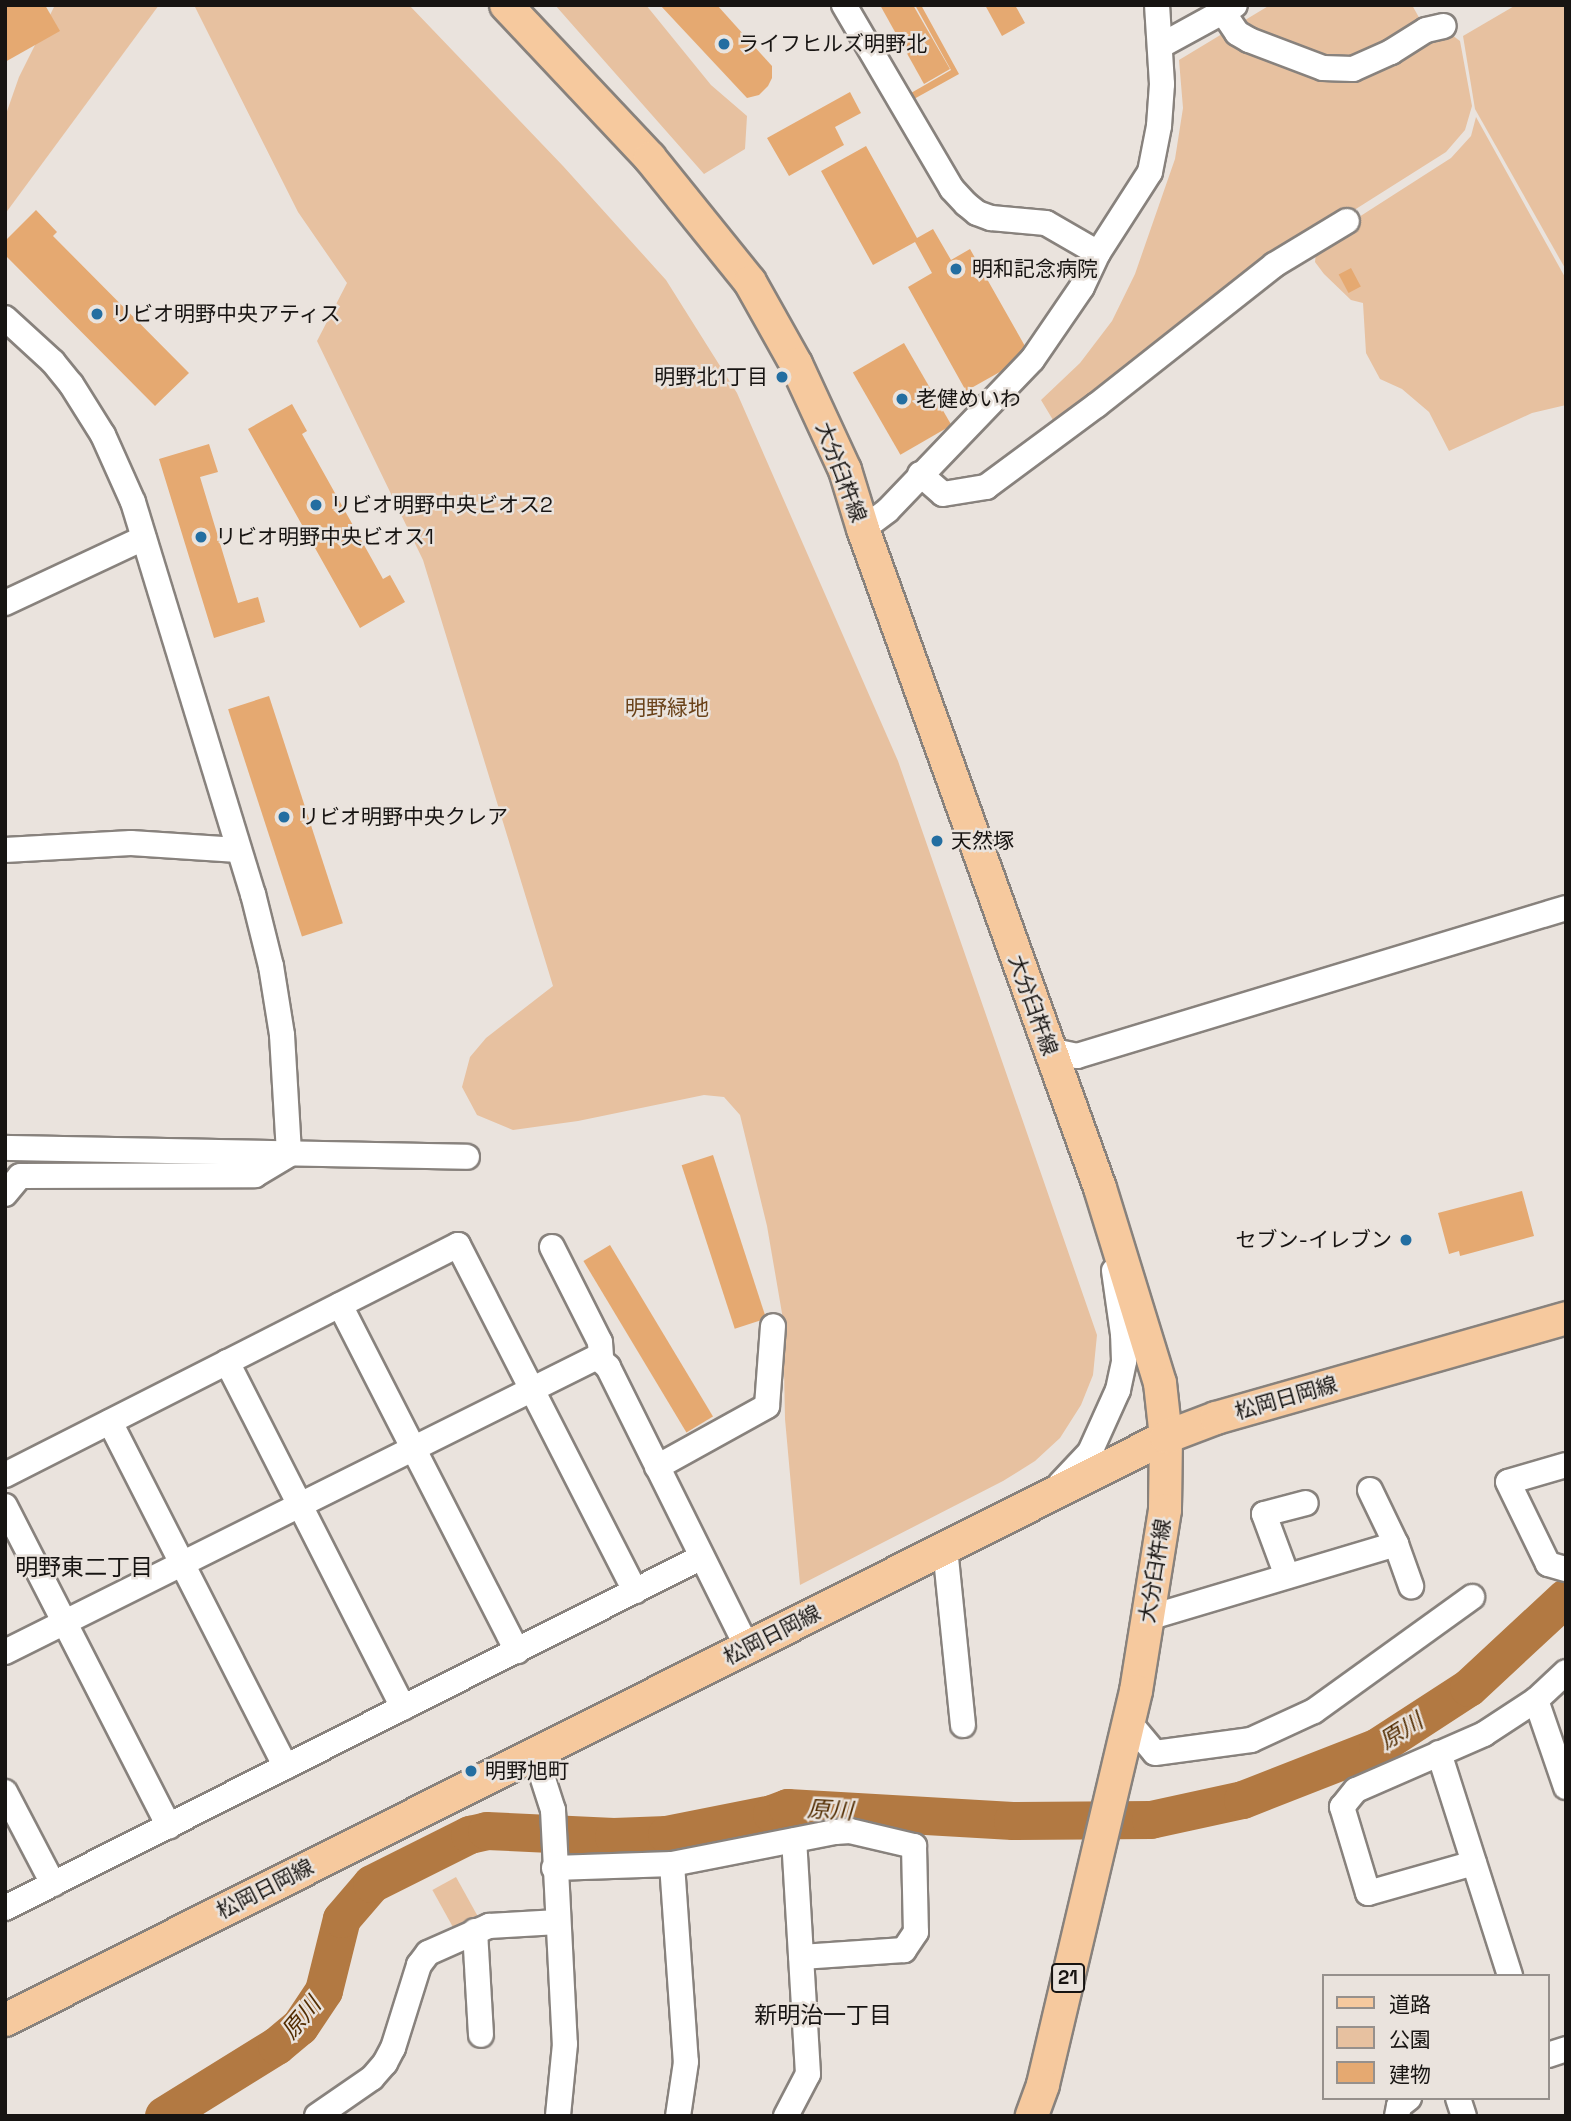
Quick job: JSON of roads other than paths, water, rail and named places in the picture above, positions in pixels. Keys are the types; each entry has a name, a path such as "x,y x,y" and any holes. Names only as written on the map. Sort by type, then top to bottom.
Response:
{"main road":[{"name":"大分臼杵線","path":"506,5 650,158 750,282 796,364 845,470 863,529 1100,1188 1149,1337 1160,1382 1166,1437 1165,1510 1129,1722 1043,2085 1032,2116"},
{"name":"松岡日岡線","path":"5,2020 1166,1437 1216,1418 1566,1318"}],"street":[{"path":"844,5 952,188 966,204 977,214 991,218 1046,223 1098,253"},
{"path":"863,529 888,510 1032,360 1082,287 1098,253 1150,172 1159,126 1162,46 1157,5"},
{"path":"1162,46 1229,9 1237,33 1256,44 1323,68 1353,69 1391,52 1426,30 1444,26"},
{"path":"920,474 943,494 986,487 1097,405 1274,265 1347,221"},
{"path":"5,318 53,362 87,408 117,464 144,538 271,966 282,1035 289,1154"},
{"path":"5,603 144,538"},
{"path":"5,850 131,843 238,849"},
{"path":"1049,1050 1077,1056 1566,908"},
{"path":"5,1148 467,1157"},
{"path":"5,1194 20,1176 255,1175 289,1154"},
{"path":"1030,1505 1067,1479 1090,1452 1118,1390 1124,1361 1123,1334 1100,1188"},
{"path":"5,1475 458,1245 635,1591"},
{"path":"552,1247 600,1342 601,1359 747,1647"},
{"path":"340,1305 517,1651"},
{"path":"657,1467 768,1406 773,1326"},
{"path":"5,1652 591,1358 601,1359"},
{"path":"227,1363 402,1708"},
{"path":"110,1422 286,1767"},
{"path":"1566,1465 1508,1482 1548,1564 1566,1569"},
{"path":"1370,1490 1396,1544 1411,1586"},
{"path":"1287,1576 1264,1514 1306,1503"},
{"path":"5,1506 169,1826"},
{"path":"1148,1618 1396,1544"},
{"path":"945,1548 963,1724"},
{"path":"5,1908 702,1557"},
{"path":"1129,1722 1155,1753 1251,1740 1314,1711 1472,1597"},
{"path":"1474,1863 1368,1893 1342,1807 1356,1790 1484,1734 1536,1700 1566,1672"},
{"path":"1536,1700 1566,1787"},
{"path":"535,1754 553,1810 565,2044 558,2116"},
{"path":"1439,1754 1509,1974"},
{"path":"5,1792 53,1884"},
{"path":"554,1865 671,1864 850,1831 914,1846 916,1932 904,1950 801,1957"},
{"path":"786,2116 808,2074 794,1840"},
{"path":"671,1864 686,2062 678,2116"},
{"path":"317,2116 372,2078 385,2063 425,1956 489,1926 558,1922"},
{"path":"475,1931 481,2035"},
{"path":"1397,2116 1399,2106 1406,2100"}],"waterway":[{"name":"原川","path":"164,2116 277,2046 300,2027 324,1991 342,1919 372,1884 470,1835 487,1831 614,1837 667,1835 772,1814 788,1808 1013,1821 1151,1820 1243,1800 1378,1747 1469,1688 1566,1598"}],"place":[{"name":"ライフヒルズ明野北","path":"724,44"},
{"name":"明和記念病院","path":"956,269"},
{"name":"リビオ明野中央アティス","path":"97,314"},
{"name":"明野北1丁目","path":"782,377"},
{"name":"老健めいわ","path":"902,399"},
{"name":"リビオ明野中央ビオス2","path":"316,505"},
{"name":"リビオ明野中央ビオス1","path":"201,537"},
{"name":"リビオ明野中央クレア","path":"284,817"},
{"name":"天然塚","path":"937,841"},
{"name":"セブン-イレブン","path":"1406,1240"},
{"name":"明野旭町","path":"471,1771"}],"district":[{"name":"明野東二丁目","path":"84,1567"},
{"name":"新明治一丁目","path":"823,2015"}],"park label":[{"name":"明野緑地","path":"667,708"}]}
